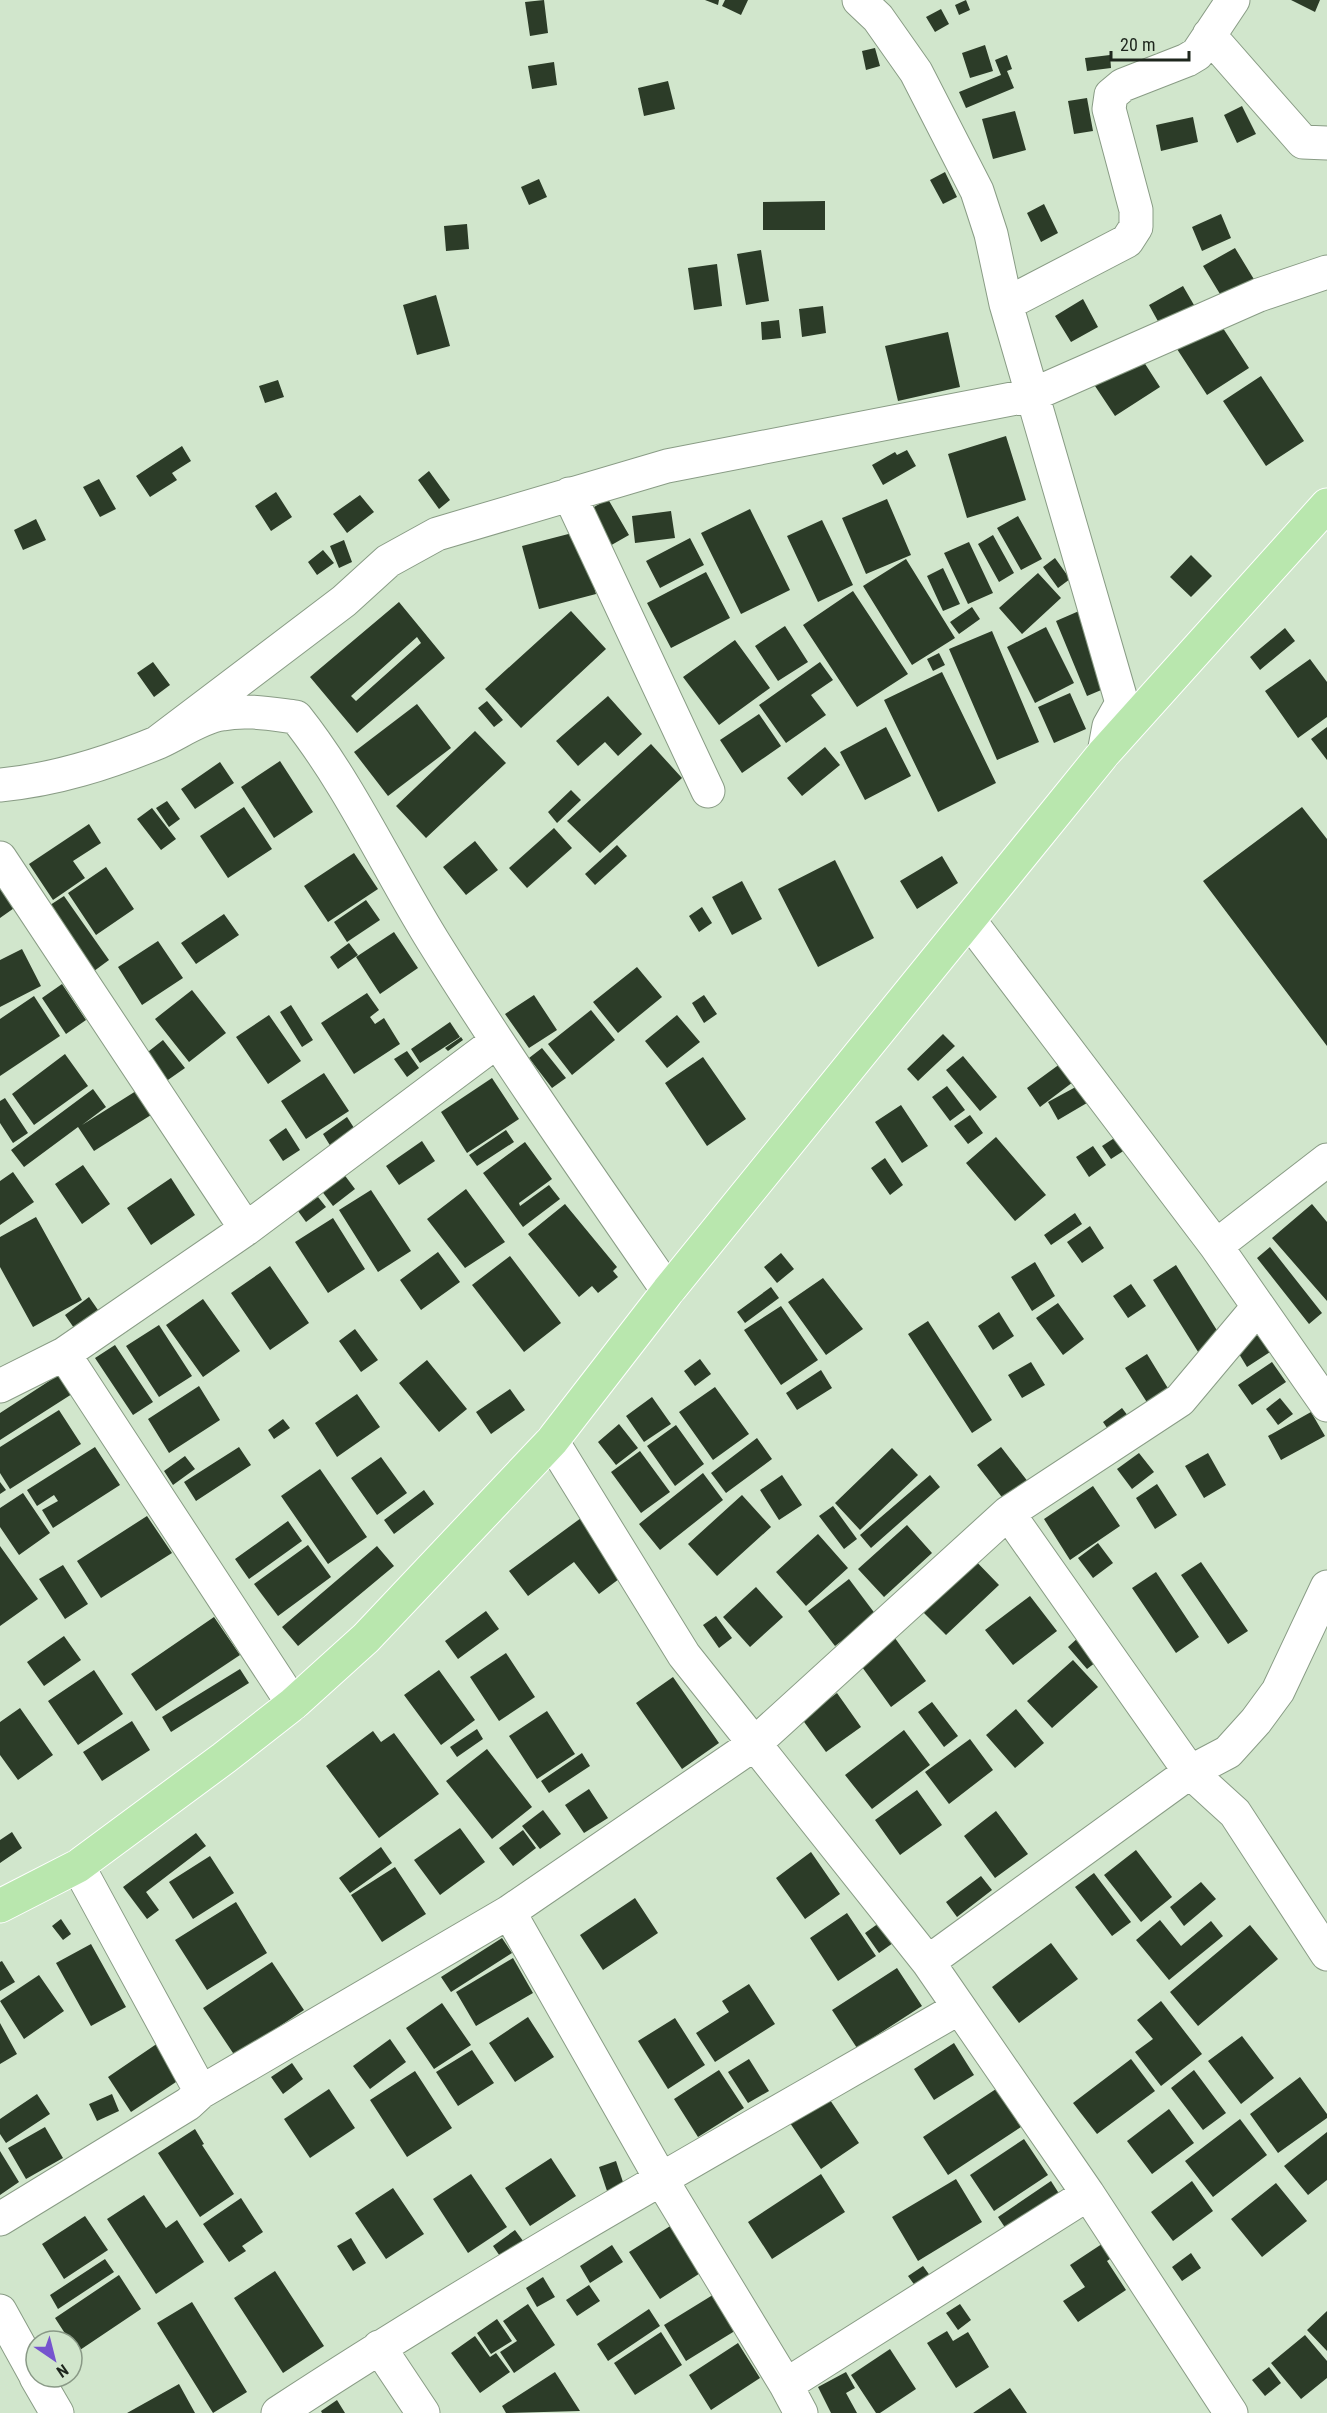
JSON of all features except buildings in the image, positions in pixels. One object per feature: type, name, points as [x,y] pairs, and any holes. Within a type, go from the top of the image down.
[{"type":"main road","points":[[0,1906],[78,1866],[225,1758],[293,1704],[366,1638],[552,1442],[668,1291],[1104,753],[1326,507]]},
{"type":"street","points":[[859,0],[878,18],[916,72],[977,191],[991,234],[1006,304],[1122,703],[1109,726],[1104,753]]},
{"type":"street","points":[[1006,304],[1127,241],[1136,227],[1136,210],[1109,109],[1111,95],[1123,85],[1197,54],[1233,0]]},
{"type":"street","points":[[1209,35],[1303,142],[1327,143]]},
{"type":"street","points":[[158,742],[344,601],[388,561],[437,534],[667,466],[1032,395],[1259,295],[1327,272]]},
{"type":"street","points":[[569,494],[708,791]]},
{"type":"street","points":[[0,785],[42,781],[72,773],[158,742],[221,714],[262,712],[296,717],[324,752],[401,890],[496,1042],[668,1291]]},
{"type":"street","points":[[0,858],[246,1229]]},
{"type":"street","points":[[969,920],[1216,1246],[1327,1405]]},
{"type":"street","points":[[0,1386],[64,1354],[246,1229],[496,1042]]},
{"type":"street","points":[[1216,1246],[1327,1160]]},
{"type":"street","points":[[0,2219],[189,2104],[201,2092],[509,1912],[753,1745],[1008,1513],[1180,1400],[1257,1307]]},
{"type":"street","points":[[64,1354],[293,1704]]},
{"type":"street","points":[[552,1442],[684,1655],[753,1745],[928,1962],[1088,2194],[1231,2413]]},
{"type":"street","points":[[1008,1513],[1190,1772],[1235,1813],[1327,1954]]},
{"type":"street","points":[[928,1962],[1190,1772],[1228,1752],[1256,1721],[1278,1691],[1327,1587]]},
{"type":"street","points":[[78,1866],[201,2092]]},
{"type":"street","points":[[509,1912],[661,2179],[793,2399],[1088,2194]]},
{"type":"street","points":[[278,2413],[379,2346],[661,2179],[959,2008]]},
{"type":"street","points":[[0,2311],[24,2355]]},
{"type":"street","points":[[379,2346],[423,2413]]},
{"type":"street","points":[[43,2389],[57,2413]]}]
